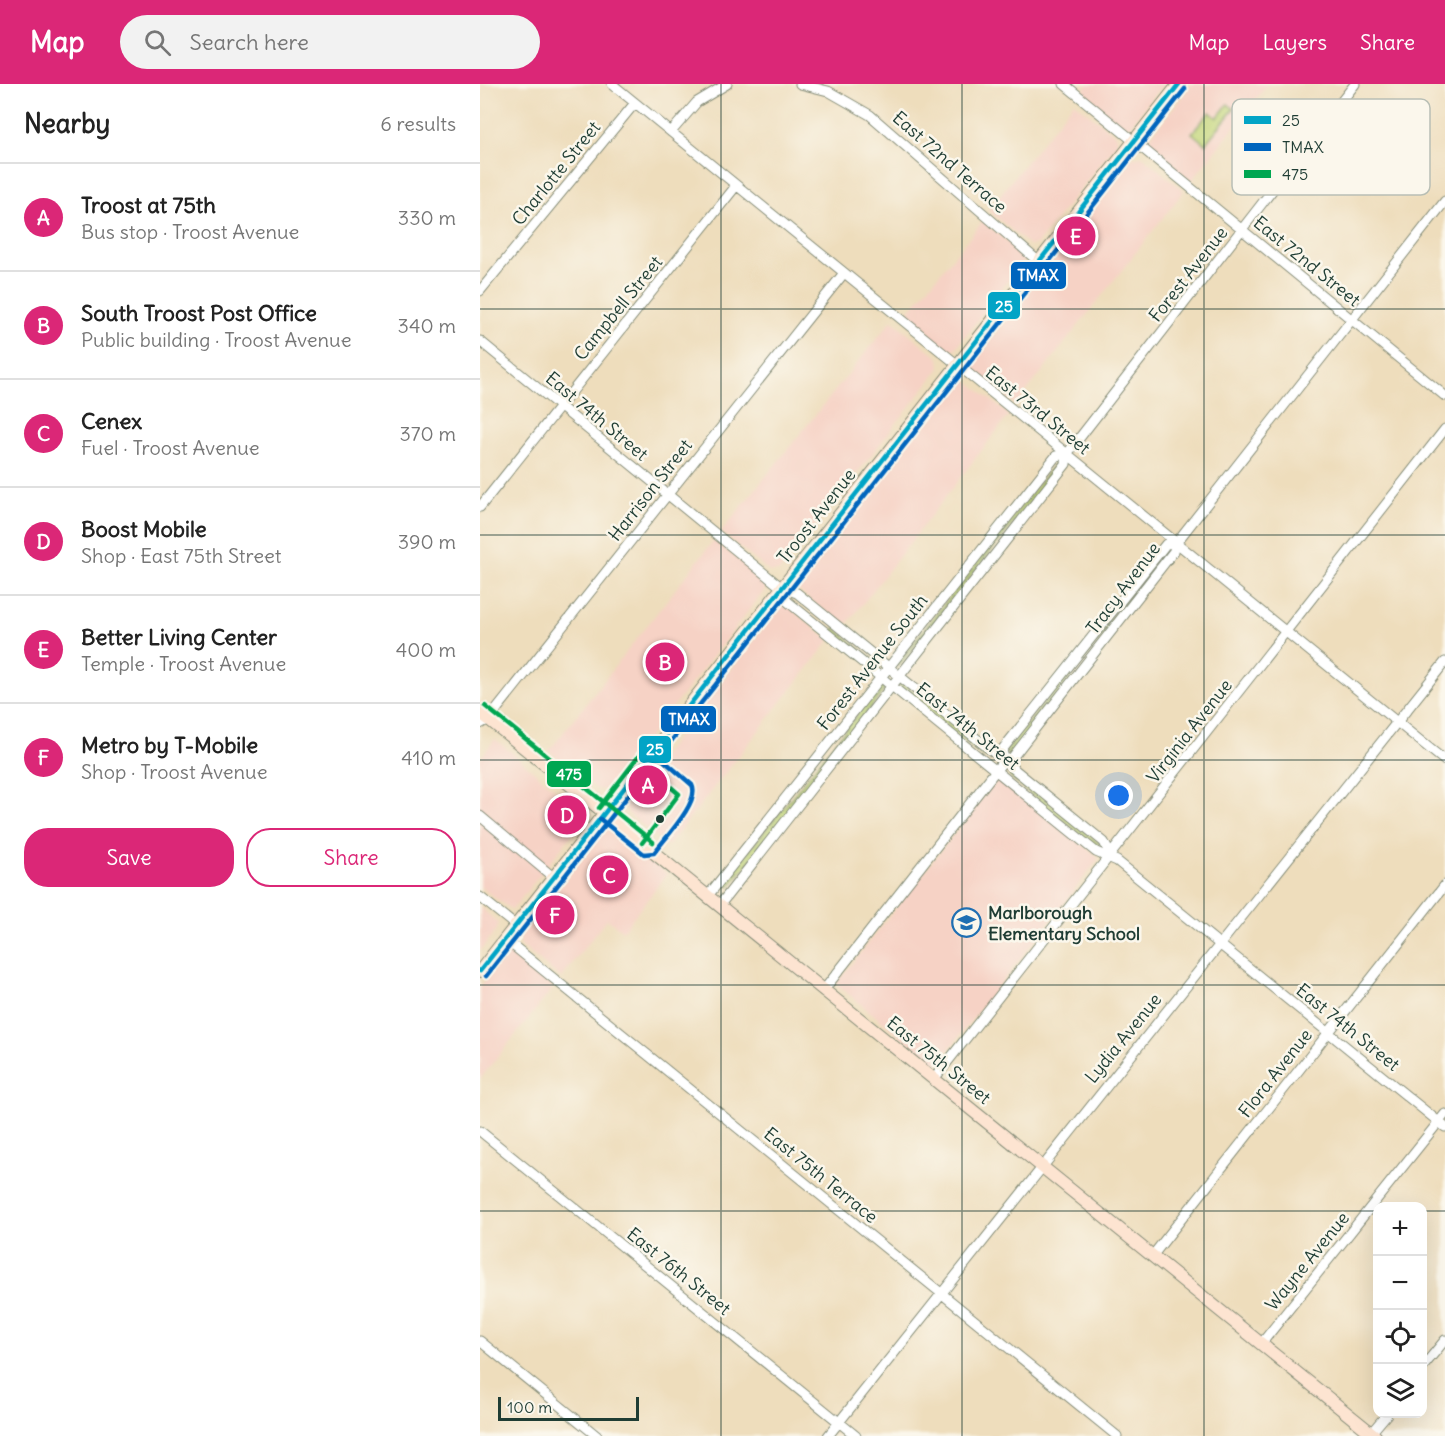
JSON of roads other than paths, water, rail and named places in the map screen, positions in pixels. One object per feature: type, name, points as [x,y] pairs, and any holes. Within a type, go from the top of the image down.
[{"type":"main road","name":"Troost Avenue","points":[[480,971],[1179,84]]},
{"type":"main road","name":"East 75th Street","points":[[483,718],[1153,1255],[1373,1435]]},
{"type":"street","name":"East 73rd Street","points":[[612,84],[1445,761]]},
{"type":"street","points":[[671,132],[696,102],[727,84]]},
{"type":"street","name":"East 72nd Terrace","points":[[800,84],[828,91],[870,115],[1039,262]]},
{"type":"street","name":"East 72nd Street","points":[[1064,84],[1445,396]]},
{"type":"street","name":"Forest Avenue","points":[[1343,99],[1355,84]]},
{"type":"street","name":"Charlotte Street","points":[[480,291],[635,103]]},
{"type":"street","name":"Campbell Street","points":[[480,507],[736,186]]},
{"type":"street","name":"Forest Avenue","points":[[1067,454],[1270,195]]},
{"type":"street","name":"Tracy Avenue","points":[[823,991],[1004,760],[1012,758],[1174,551],[1176,543],[1445,201]]},
{"type":"street","name":"Harrison Street","points":[[483,718],[667,496],[843,273]]},
{"type":"street","name":"East 74th Street","points":[[480,341],[782,588],[787,601],[1096,852],[1112,856],[1219,944],[1443,1121]]},
{"type":"street","name":"Virginia Avenue","points":[[934,1079],[1112,856],[1445,429]]},
{"type":"street","points":[[719,906],[1066,464],[1067,454]]},
{"type":"street","name":"Forest Avenue South","points":[[707,897],[1056,456],[1067,454]]},
{"type":"street","points":[[782,588],[797,593],[1004,760],[1104,842],[1112,856]]},
{"type":"street","name":"Lydia Avenue","points":[[828,1436],[1041,1165],[1445,662]]},
{"type":"street","points":[[480,816],[553,877]]},
{"type":"street","name":"Flora Avenue","points":[[1153,1255],[1445,885]]},
{"type":"street","points":[[480,897],[516,926]]},
{"type":"street","name":"East 75th Terrace","points":[[505,939],[1117,1436]]},
{"type":"street","name":"Wayne Avenue","points":[[1262,1344],[1443,1121]]},
{"type":"street","name":"East 76th Street","points":[[480,1131],[856,1436]]},
{"type":"street","points":[[1425,1364],[1445,1340]]},
{"type":"street","points":[[480,1341],[597,1436]]},
{"type":"street","points":[[1373,1435],[1384,1418]]},
{"type":"place","name":"Better Living Center","points":[[1076,236]]},
{"type":"place","name":"South Troost Post Office","points":[[665,662]]},
{"type":"place","name":"Troost at 75th","points":[[648,785]]},
{"type":"place","name":"Boost Mobile","points":[[567,815]]},
{"type":"place","name":"Cenex","points":[[609,875]]},
{"type":"place","name":"Metro by T-Mobile","points":[[555,915]]},
{"type":"place","name":"Marlborough Elementary School","points":[[967,922]]}]
